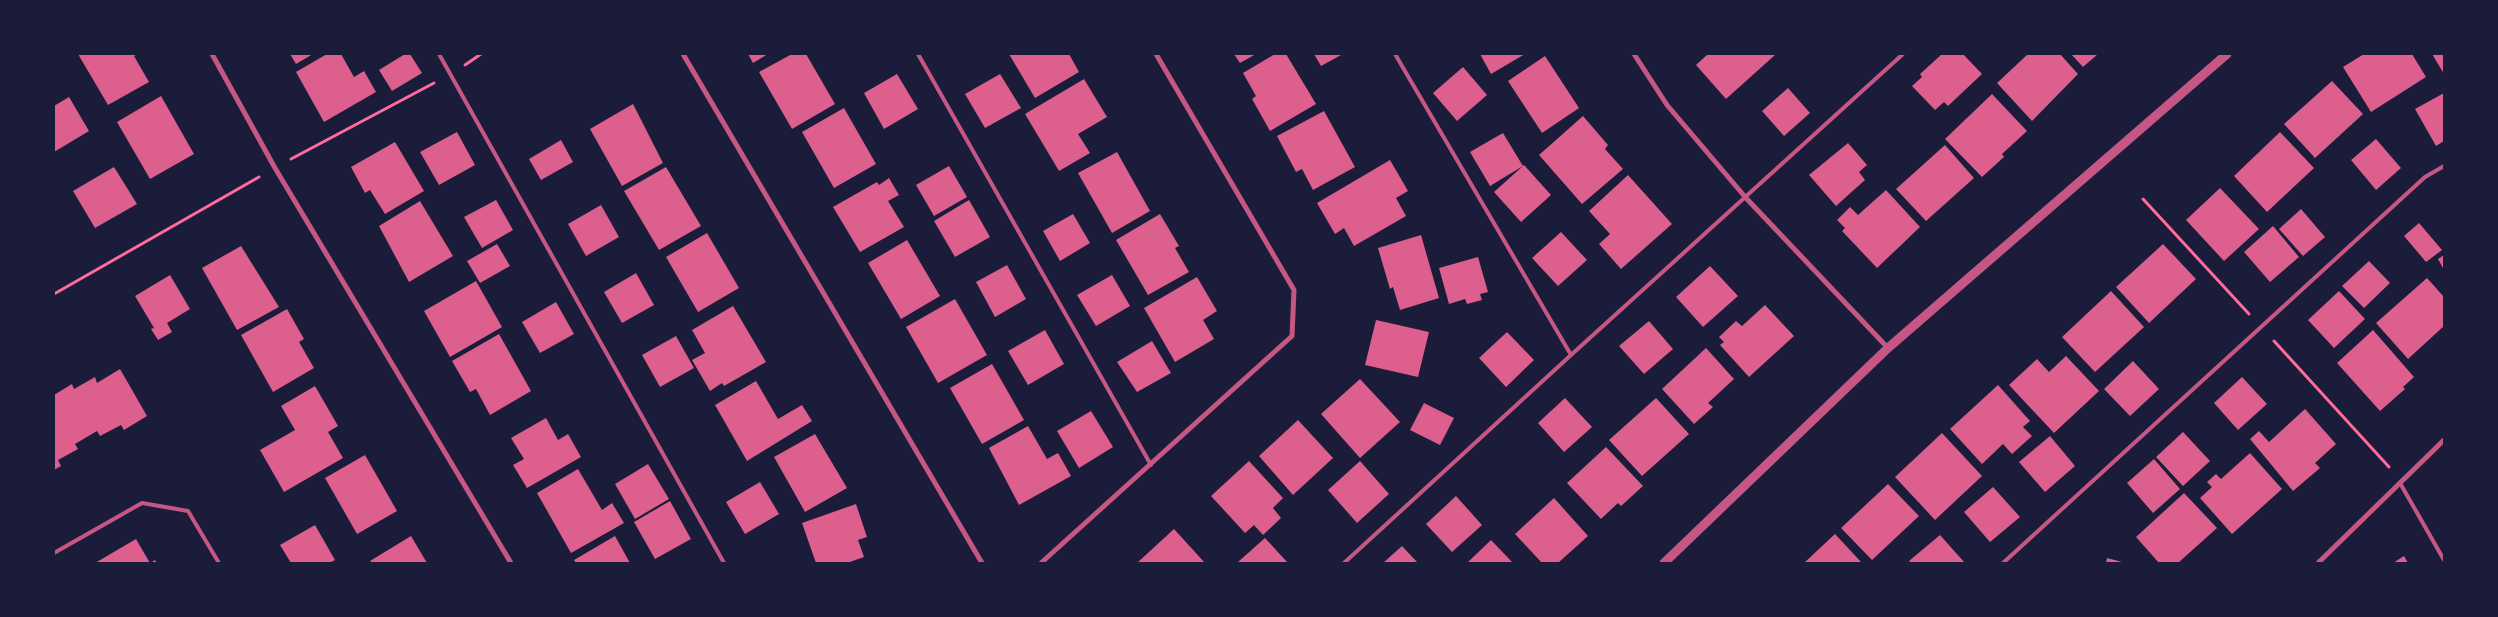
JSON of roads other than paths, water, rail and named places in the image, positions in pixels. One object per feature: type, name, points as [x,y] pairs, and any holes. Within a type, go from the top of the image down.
[{"type":"street","points":[[212,54],[280,176],[511,563]]},
{"type":"street","points":[[683,54],[982,563]]},
{"type":"street","points":[[1041,563],[1292,336],[1294,290],[1156,54]]},
{"type":"street","points":[[1634,54],[1667,105],[1746,198],[1888,348]]},
{"type":"street","points":[[1664,563],[1888,348],[2226,54]]},
{"type":"street","points":[[2318,563],[2444,440]]},
{"type":"lane","points":[[439,54],[724,563]]},
{"type":"lane","points":[[918,54],[1151,465]]},
{"type":"lane","points":[[1395,54],[1571,355]]},
{"type":"lane","points":[[1344,563],[1902,54]]},
{"type":"lane","points":[[2003,563],[2425,177],[2444,166]]},
{"type":"lane","points":[[2400,483],[2444,560]]},
{"type":"lane","points":[[54,553],[142,503],[188,511],[219,563]]}]
